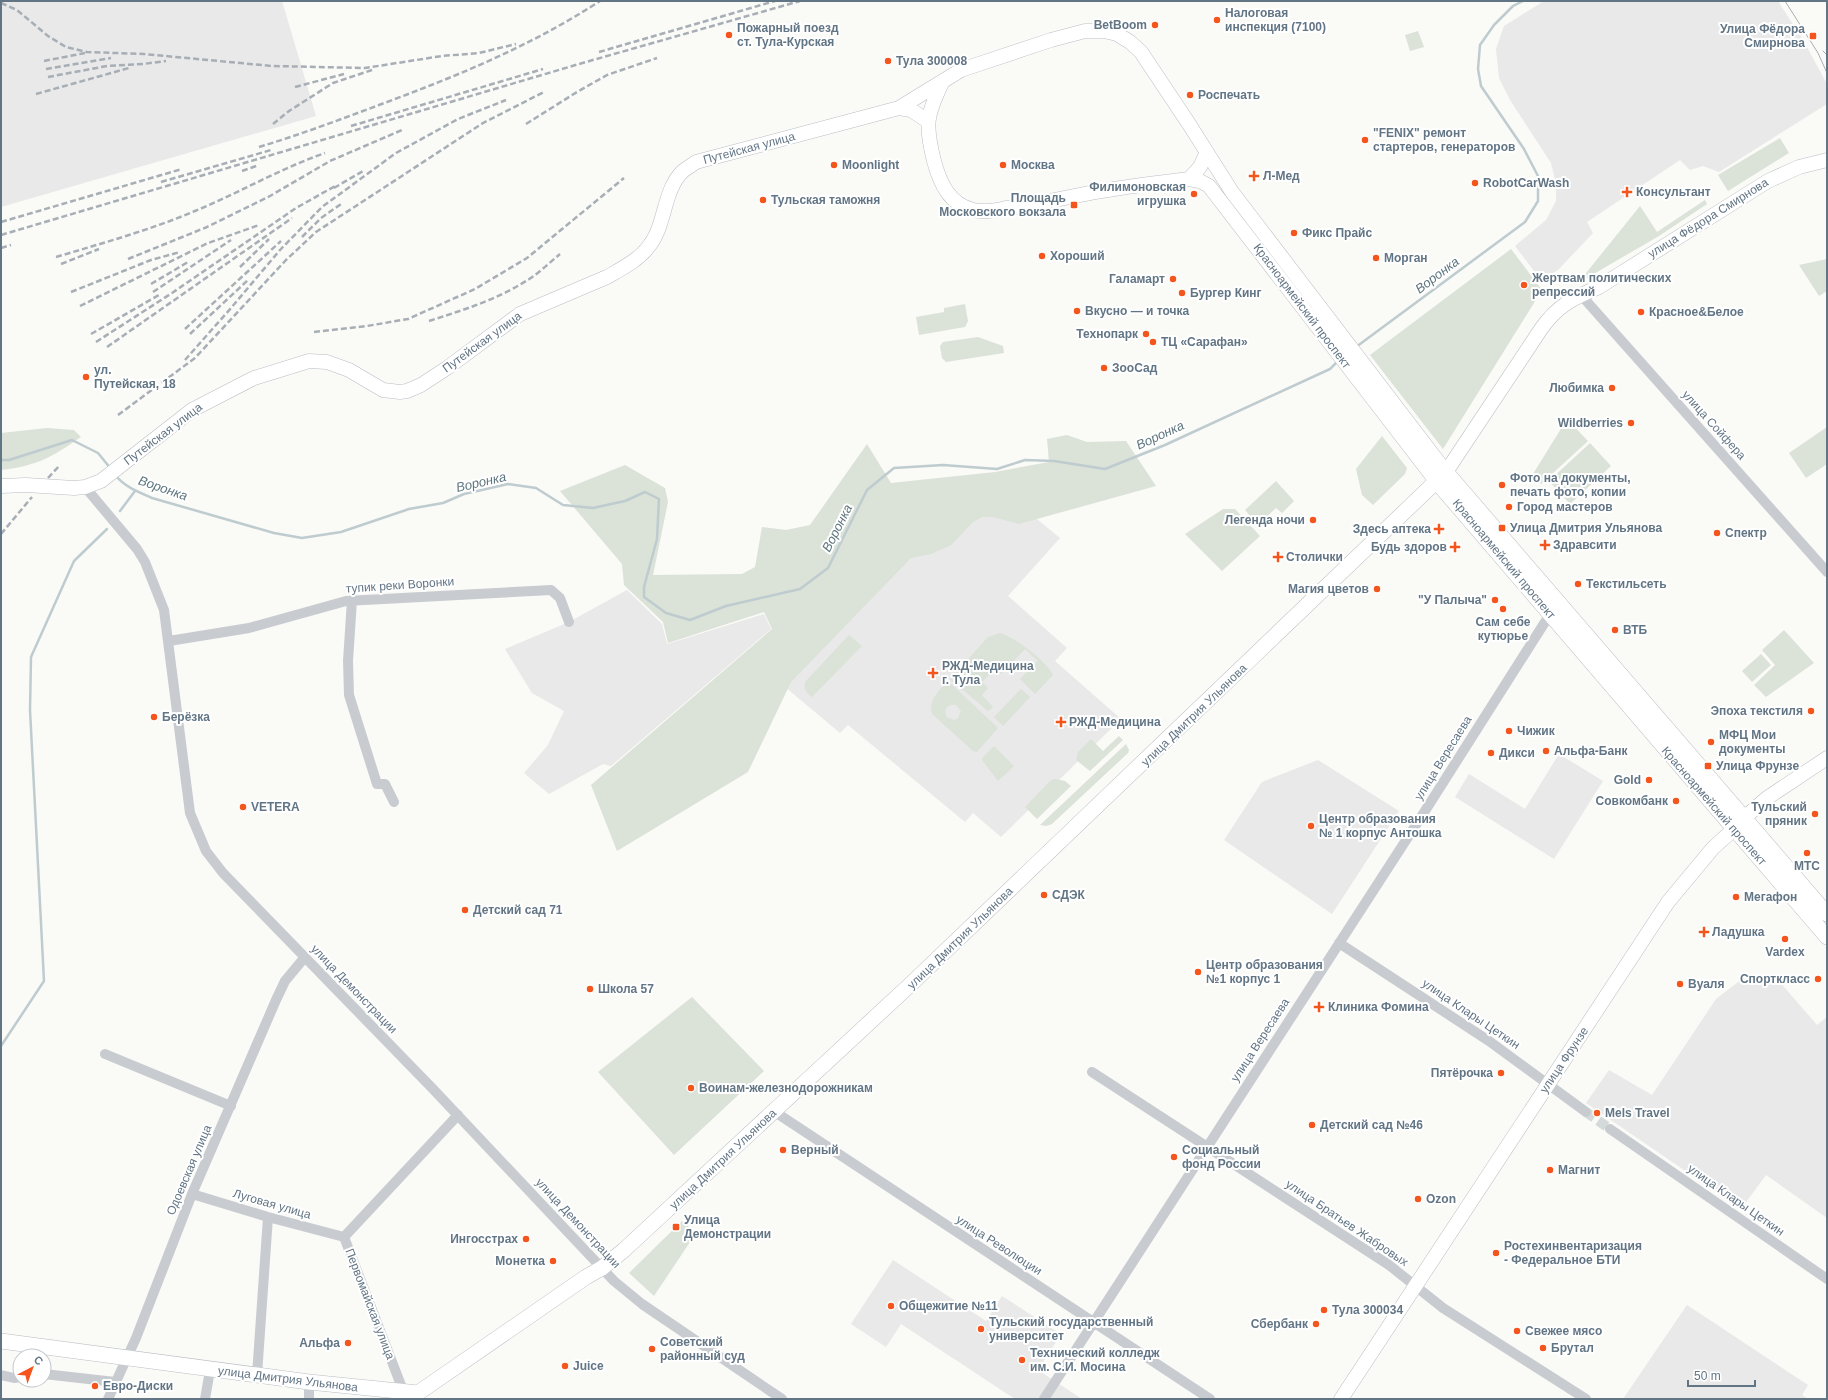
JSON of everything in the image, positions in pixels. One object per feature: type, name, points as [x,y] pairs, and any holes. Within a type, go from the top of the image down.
[{"type":"main road","name":"Красноармейский проспект","points":[[1441,477],[1551,615],[1827,937]]},
{"type":"main road","name":"Красноармейский проспект","points":[[1441,477],[1744,818],[1827,914]]},
{"type":"main road","name":"улица Дмитрия Ульянова","points":[[1,1342],[414,1395],[586,1277],[602,1268],[624,1250],[775,1112],[918,978],[1441,477]]},
{"type":"main road","name":"улица Фрунзе","points":[[1734,829],[1744,818]]},
{"type":"street","points":[[1085,31],[1104,31],[1117,34],[1130,42],[1141,52],[1207,152],[1200,167],[1189,179],[1113,189],[1036,204],[974,211],[954,201],[946,192],[939,180],[928,134],[928,121],[934,99],[942,83],[961,70],[1065,36],[1085,31]]},
{"type":"street","name":"Путейская улица","points":[[85,487],[101,481],[126,463],[164,430],[192,410],[219,394],[254,378],[309,361],[327,362],[338,366],[383,390],[394,392],[407,391],[421,385],[447,368],[520,314],[607,277],[620,270],[644,252],[650,246],[661,223],[673,186],[683,172],[696,162],[712,156],[899,108],[942,83]]},
{"type":"street","points":[[899,108],[911,110],[928,121]]},
{"type":"street","name":"Красноармейский проспект","points":[[1207,152],[1236,198],[1323,311],[1327,327]]},
{"type":"street","name":"улица Фёдора Смирнова","points":[[1441,477],[1550,315],[1564,304],[1581,294],[1599,287],[1768,181],[1799,167],[1827,160]]},
{"type":"street","name":"Красноармейский проспект","points":[[1189,179],[1200,181],[1209,186],[1308,314],[1327,327],[1355,366],[1441,477]]},
{"type":"street","name":"улица Сойфера","points":[[1581,294],[1827,572]]},
{"type":"street","points":[[1308,314],[1323,311]]},
{"type":"street","points":[[1,486],[26,485],[85,487]]},
{"type":"street","name":"улица Демонстрации","points":[[85,487],[137,549],[145,562],[164,610],[190,813],[196,831],[206,851],[223,873],[458,1115],[614,1281],[642,1304],[782,1399]]},
{"type":"street","name":"тупик реки Воронки","points":[[169,641],[249,628],[352,600],[551,590],[560,598],[569,622]]},
{"type":"street","points":[[352,600],[348,662],[349,695],[377,784],[385,784],[394,802]]},
{"type":"street","name":"улица Вересаева","points":[[1044,1399],[1428,806],[1545,622],[1551,615]]},
{"type":"street","name":"улица Фрунзе","points":[[1744,818],[1767,798],[1827,758]]},
{"type":"street","name":"улица Фрунзе","points":[[1341,1399],[1416,1288],[1548,1083],[1668,902],[1713,848],[1734,829]]},
{"type":"street","name":"улица Клары Цеткин","points":[[1339,943],[1489,1041],[1586,1112]]},
{"type":"street","name":"Одоевская улица","points":[[108,1399],[127,1359],[192,1194],[279,994],[285,981],[305,957]]},
{"type":"street","points":[[105,1054],[231,1106]]},
{"type":"street","name":"улица Братьев Жабровых","points":[[1092,1072],[1383,1261],[1447,1311],[1586,1399]]},
{"type":"street","name":"улица Революции","points":[[775,1112],[1210,1399]]},
{"type":"street","name":"Первомайская улица","points":[[414,1395],[344,1237],[458,1115]]},
{"type":"street","name":"улица Клары Цеткин","points":[[1610,1128],[1827,1279]]},
{"type":"street","name":"Луговая улица","points":[[192,1194],[268,1217],[344,1237]]},
{"type":"street","points":[[257,1375],[268,1217]]},
{"type":"street","points":[[205,1399],[210,1370]]},
{"type":"street","points":[[1,1375],[12,1378]]},
{"type":"street","points":[[52,1375],[114,1384]]},
{"type":"street","points":[[309,1399],[310,1382]]},
{"type":"shaded area","points":[[1,1],[282,1],[316,116],[1,207]]},
{"type":"shaded area","points":[[1544,1],[1778,1],[1803,40],[1827,84],[1827,104],[1719,172],[1703,166],[1690,170],[1680,160],[1587,222],[1593,233],[1558,270],[1541,280],[1515,246],[1546,220],[1556,201],[1556,184],[1551,163],[1510,100],[1499,78],[1496,49],[1504,26]]},
{"type":"shaded area","points":[[1418,31],[1424,47],[1410,51],[1405,35]]},
{"type":"shaded area","points":[[1780,138],[1789,153],[1728,191],[1718,175]]},
{"type":"shaded area","points":[[1705,200],[1707,204],[1659,236],[1578,283],[1640,206],[1657,232]]},
{"type":"shaded area","points":[[1511,249],[1542,290],[1443,449],[1370,355]]},
{"type":"shaded area","points":[[1827,259],[1827,291],[1819,296],[1799,265]]},
{"type":"shaded area","points":[[965,304],[968,321],[965,327],[919,335],[916,317],[944,312],[944,308]]},
{"type":"shaded area","points":[[978,337],[1003,346],[1004,353],[946,362],[942,358],[940,346],[943,342]]},
{"type":"shaded area","points":[[1567,419],[1588,441],[1541,484],[1533,474]]},
{"type":"shaded area","points":[[1827,427],[1827,464],[1806,478],[1789,453]]},
{"type":"shaded area","points":[[47,428],[74,430],[81,437],[44,460],[25,466],[1,470],[1,433]]},
{"type":"shaded area","points":[[1067,435],[1087,442],[1126,441],[1156,486],[1019,524],[993,517],[982,517],[973,522],[951,545],[931,554],[911,558],[791,682],[748,772],[617,851],[591,785],[772,629],[764,612],[668,643],[663,622],[624,585],[622,564],[560,491],[625,465],[665,488],[668,502],[653,575],[742,574],[755,567],[762,527],[786,530],[810,525],[867,444],[891,483],[995,472],[1049,462],[1047,439]]},
{"type":"shaded area","points":[[1382,436],[1407,468],[1405,474],[1373,505],[1362,495],[1356,469]]},
{"type":"shaded area","points":[[1590,443],[1611,466],[1570,504],[1549,481]]},
{"type":"shaded area","points":[[1276,481],[1294,501],[1282,513],[1276,508],[1258,525],[1245,510]]},
{"type":"shaded area","name":"РЖД-Медицина г. Тула","points":[[958,499],[1015,501],[1060,538],[1008,596],[1067,648],[1055,661],[1121,719],[1001,837],[973,813],[965,822],[848,725],[840,733],[784,686]]},
{"type":"shaded area","points":[[1223,509],[1235,509],[1260,536],[1222,571],[1185,534]]},
{"type":"shaded area","points":[[627,590],[662,624],[667,644],[764,614],[771,629],[611,766],[603,764],[549,794],[524,773],[548,745],[564,711],[532,693],[505,649],[569,622]]},
{"type":"shaded area","points":[[1784,630],[1814,663],[1766,697],[1754,685],[1775,665],[1762,650]]},
{"type":"shaded area","points":[[1000,633],[1006,635],[1030,650],[1050,669],[1053,675],[1035,694],[1020,679],[1038,661],[1025,649],[1001,674],[995,669],[982,682],[988,688],[982,695],[993,707],[988,711],[950,679],[988,637]]},
{"type":"shaded area","points":[[849,635],[862,646],[812,697],[805,688],[806,681]]},
{"type":"shaded area","points":[[1761,654],[1771,665],[1752,682],[1742,671]]},
{"type":"shaded area","points":[[948,681],[998,728],[977,752],[973,751],[932,714],[931,709],[933,700]],"holes":[[[956,705],[961,711],[958,718],[954,720],[947,717],[945,712],[946,708],[949,706]]]},
{"type":"shaded area","points":[[1021,689],[1030,697],[1003,726],[994,717]]},
{"type":"shaded area","points":[[1119,736],[1123,740],[1090,771],[1076,760],[1078,752],[1091,739],[1103,751]]},
{"type":"shaded area","points":[[1126,744],[1129,750],[1128,753],[1052,824],[1046,826],[1040,825]]},
{"type":"shaded area","points":[[994,746],[1014,766],[998,781],[982,760]]},
{"type":"shaded area","points":[[1559,754],[1603,781],[1554,859],[1455,797],[1469,774],[1525,809]]},
{"type":"shaded area","name":"Центр образования № 1 корпус Антошка","points":[[1318,760],[1399,811],[1332,914],[1224,840],[1262,782]]},
{"type":"shaded area","points":[[1056,779],[1065,781],[1071,786],[1037,819],[1025,807],[1051,780]]},
{"type":"shaded area","points":[[1742,979],[1778,980],[1817,1025],[1827,1017],[1827,1218],[1766,1175],[1741,1209],[1586,1103],[1609,1070],[1652,1095],[1716,999]]},
{"type":"shaded area","points":[[692,997],[764,1071],[674,1155],[598,1072]]},
{"type":"shaded area","points":[[682,1221],[696,1233],[654,1296],[629,1273]]},
{"type":"shaded area","name":"Тульский государственный университет","points":[[893,1260],[986,1321],[1002,1296],[1061,1334],[1038,1370],[1082,1399],[1015,1399],[901,1324],[886,1347],[851,1324]]},
{"type":"shaded area","points":[[1687,1305],[1808,1385],[1802,1395],[1808,1399],[1623,1399]]},
{"type":"waterway","name":"Воронка","points":[[1356,347],[1525,222],[1538,201],[1538,176],[1524,149],[1481,86],[1478,69],[1480,45],[1494,25],[1513,6],[1523,1]]},
{"type":"waterway","name":"Воронка","points":[[116,476],[128,486],[152,498],[274,533],[302,538],[341,532],[409,509],[443,503],[464,494],[508,484],[536,488],[563,505],[593,508],[625,501],[645,492],[659,499],[657,539],[644,587],[644,597],[666,613],[690,620],[726,606],[800,589],[828,568],[867,490],[894,468],[943,465],[997,469],[1025,460],[1054,461],[1105,469],[1165,445],[1330,369],[1338,361]]},
{"type":"waterway","name":"Воронка","points":[[1,460],[9,460],[72,440],[98,453],[111,469]]},
{"type":"waterway","points":[[120,511],[135,491]]},
{"type":"waterway","points":[[1,1046],[44,981],[30,710],[31,657],[74,561],[107,529]]},
{"type":"tunnel","points":[[1586,1112],[1610,1129]]},
{"type":"tram line","points":[[1785,1],[1818,53],[1827,73]]},
{"type":"tram line","points":[[1823,51],[1827,55]]},
{"type":"railway","points":[[259,147],[334,122],[464,71],[546,33],[600,1]]},
{"type":"railway","points":[[599,52],[775,1]]},
{"type":"railway","points":[[1,235],[579,64],[800,1]]},
{"type":"railway","points":[[1,3],[17,10],[48,36],[66,47],[87,52],[144,54],[272,66],[365,68],[442,56],[479,53],[516,44]]},
{"type":"railway","points":[[44,61],[85,53]]},
{"type":"railway","points":[[46,69],[111,58]]},
{"type":"railway","points":[[526,124],[607,75],[657,58]]},
{"type":"railway","points":[[48,77],[107,66],[166,61]]},
{"type":"railway","points":[[36,94],[129,68]]},
{"type":"railway","points":[[351,126],[543,69]]},
{"type":"railway","points":[[273,124],[289,111],[333,83],[372,70]]},
{"type":"railway","points":[[295,87],[344,74]]},
{"type":"railway","points":[[118,415],[195,358],[286,260],[316,232],[483,123],[544,92]]},
{"type":"railway","points":[[185,360],[280,250],[322,207],[396,153],[458,119],[506,100]]},
{"type":"railway","points":[[128,259],[207,227],[270,196],[330,161],[402,130]]},
{"type":"railway","points":[[161,182],[271,150]]},
{"type":"railway","points":[[56,257],[126,236],[178,218],[291,166],[325,153]]},
{"type":"railway","points":[[242,171],[259,165]]},
{"type":"railway","points":[[1,222],[182,169]]},
{"type":"railway","points":[[334,188],[363,171]]},
{"type":"railway","points":[[314,332],[367,326],[408,319],[475,289],[527,258],[624,178]]},
{"type":"railway","points":[[96,342],[172,293],[296,208],[337,185]]},
{"type":"railway","points":[[302,237],[321,218],[341,204]]},
{"type":"railway","points":[[107,347],[292,218]]},
{"type":"railway","points":[[80,306],[208,243],[259,225]]},
{"type":"railway","points":[[240,267],[269,239]]},
{"type":"railway","points":[[153,292],[231,240]]},
{"type":"railway","points":[[185,329],[281,241]]},
{"type":"railway","points":[[1,248],[11,245]]},
{"type":"railway","points":[[61,264],[99,249]]},
{"type":"railway","points":[[71,292],[151,260],[180,252]]},
{"type":"railway","points":[[429,321],[479,304],[515,288],[539,272],[560,254]]},
{"type":"railway","points":[[151,284],[188,262]]},
{"type":"railway","points":[[190,334],[248,280]]},
{"type":"railway","points":[[91,334],[159,295]]},
{"type":"railway","points":[[48,478],[60,465]]},
{"type":"railway","points":[[1,534],[32,497]]},
{"type":"place","name":"Налоговая инспекция (7100)","points":[[1217,20]]},
{"type":"place","name":"BetBoom","points":[[1155,25]]},
{"type":"place","name":"Пожарный поезд ст. Тула-Курская","points":[[729,35]]},
{"type":"place","name":"Улица Фёдора Смирнова","points":[[1813,36]]},
{"type":"place","name":"Тула 300008","points":[[888,61]]},
{"type":"place","name":"Роспечать","points":[[1190,95]]},
{"type":"place","name":"\"FENIX\" ремонт стартеров, генераторов","points":[[1365,140]]},
{"type":"place","name":"Moonlight","points":[[834,165]]},
{"type":"place","name":"Москва","points":[[1003,165]]},
{"type":"place","name":"Л-Мед","points":[[1254,176]]},
{"type":"place","name":"RobotCarWash","points":[[1475,183]]},
{"type":"place","name":"Консультант","points":[[1627,192]]},
{"type":"place","name":"Филимоновская игрушка","points":[[1194,194]]},
{"type":"place","name":"Тульская таможня","points":[[763,200]]},
{"type":"place","name":"Площадь Московского вокзала","points":[[1074,205]]},
{"type":"place","name":"Фикс Прайс","points":[[1294,233]]},
{"type":"place","name":"Хороший","points":[[1042,256]]},
{"type":"place","name":"Морган","points":[[1376,258]]},
{"type":"place","name":"Галамарт","points":[[1173,279]]},
{"type":"place","name":"Жертвам политических репрессий","points":[[1524,285]]},
{"type":"place","name":"Бургер Кинг","points":[[1182,293]]},
{"type":"place","name":"Вкусно — и точка","points":[[1077,311]]},
{"type":"place","name":"Красное&Белое","points":[[1641,312]]},
{"type":"place","name":"Технопарк","points":[[1146,334]]},
{"type":"place","name":"ТЦ «Сарафан»","points":[[1153,342]]},
{"type":"place","name":"ЗооСад","points":[[1104,368]]},
{"type":"place","name":"ул. Путейская, 18","points":[[86,377]]},
{"type":"place","name":"Любимка","points":[[1612,388]]},
{"type":"place","name":"Wildberries","points":[[1631,423]]},
{"type":"place","name":"Фото на документы, печать фото, копии","points":[[1502,485]]},
{"type":"place","name":"Город мастеров","points":[[1509,507]]},
{"type":"place","name":"Легенда ночи","points":[[1313,520]]},
{"type":"place","name":"Улица Дмитрия Ульянова","points":[[1502,528]]},
{"type":"place","name":"Здесь аптека","points":[[1439,529]]},
{"type":"place","name":"Спектр","points":[[1717,533]]},
{"type":"place","name":"Здравсити","points":[[1545,545]]},
{"type":"place","name":"Будь здоров","points":[[1455,547]]},
{"type":"place","name":"Столички","points":[[1278,557]]},
{"type":"place","name":"Текстильсеть","points":[[1578,584]]},
{"type":"place","name":"Магия цветов","points":[[1377,589]]},
{"type":"place","name":"\"У Палыча\"","points":[[1495,600]]},
{"type":"place","name":"Сам себе кутюрье","points":[[1503,609]]},
{"type":"place","name":"ВТБ","points":[[1615,630]]},
{"type":"place","name":"РЖД-Медицина г. Тула","points":[[933,673]]},
{"type":"place","name":"Эпоха текстиля","points":[[1811,711]]},
{"type":"place","name":"Берёзка","points":[[154,717]]},
{"type":"place","name":"РЖД-Медицина","points":[[1061,722]]},
{"type":"place","name":"Чижик","points":[[1509,731]]},
{"type":"place","name":"МФЦ Мои документы","points":[[1711,742]]},
{"type":"place","name":"Альфа-Банк","points":[[1546,751]]},
{"type":"place","name":"Дикси","points":[[1491,753]]},
{"type":"place","name":"Улица Фрунзе","points":[[1708,766]]},
{"type":"place","name":"Gold","points":[[1649,780]]},
{"type":"place","name":"Совкомбанк","points":[[1676,801]]},
{"type":"place","name":"VETERA","points":[[243,807]]},
{"type":"place","name":"Тульский пряник","points":[[1815,814]]},
{"type":"place","name":"Центр образования № 1 корпус Антошка","points":[[1311,826]]},
{"type":"place","name":"МТС","points":[[1807,853]]},
{"type":"place","name":"СДЭК","points":[[1044,895]]},
{"type":"place","name":"Мегафон","points":[[1736,897]]},
{"type":"place","name":"Детский сад 71","points":[[465,910]]},
{"type":"place","name":"Ладушка","points":[[1704,932]]},
{"type":"place","name":"Vardex","points":[[1785,939]]},
{"type":"place","name":"Центр образования №1 корпус 1","points":[[1198,972]]},
{"type":"place","name":"Спорткласс","points":[[1818,979]]},
{"type":"place","name":"Вуаля","points":[[1680,984]]},
{"type":"place","name":"Школа 57","points":[[590,989]]},
{"type":"place","name":"Клиника Фомина","points":[[1319,1007]]},
{"type":"place","name":"Пятёрочка","points":[[1501,1073]]},
{"type":"place","name":"Воинам-железнодорожникам","points":[[691,1088]]},
{"type":"place","name":"Mels Travel","points":[[1597,1113]]},
{"type":"place","name":"Детский сад №46","points":[[1312,1125]]},
{"type":"place","name":"Верный","points":[[783,1150]]},
{"type":"place","name":"Социальный фонд России","points":[[1174,1157]]},
{"type":"place","name":"Магнит","points":[[1550,1170]]},
{"type":"place","name":"Ozon","points":[[1418,1199]]},
{"type":"place","name":"Улица Демонстрации","points":[[676,1227]]},
{"type":"place","name":"Ингосстрах","points":[[526,1239]]},
{"type":"place","name":"Ростехинвентаризация - Федеральное БТИ","points":[[1496,1253]]},
{"type":"place","name":"Монетка","points":[[553,1261]]},
{"type":"place","name":"Общежитие №11","points":[[891,1306]]},
{"type":"place","name":"Тула 300034","points":[[1324,1310]]},
{"type":"place","name":"Сбербанк","points":[[1316,1324]]},
{"type":"place","name":"Тульский государственный университет","points":[[981,1329]]},
{"type":"place","name":"Свежее мясо","points":[[1517,1331]]},
{"type":"place","name":"Альфа","points":[[348,1343]]},
{"type":"place","name":"Брутал","points":[[1543,1348]]},
{"type":"place","name":"Советский районный суд","points":[[652,1349]]},
{"type":"place","name":"Технический колледж им. С.И. Мосина","points":[[1022,1360]]},
{"type":"place","name":"Juice","points":[[565,1366]]},
{"type":"place","name":"Евро-Диски","points":[[95,1386]]}]
